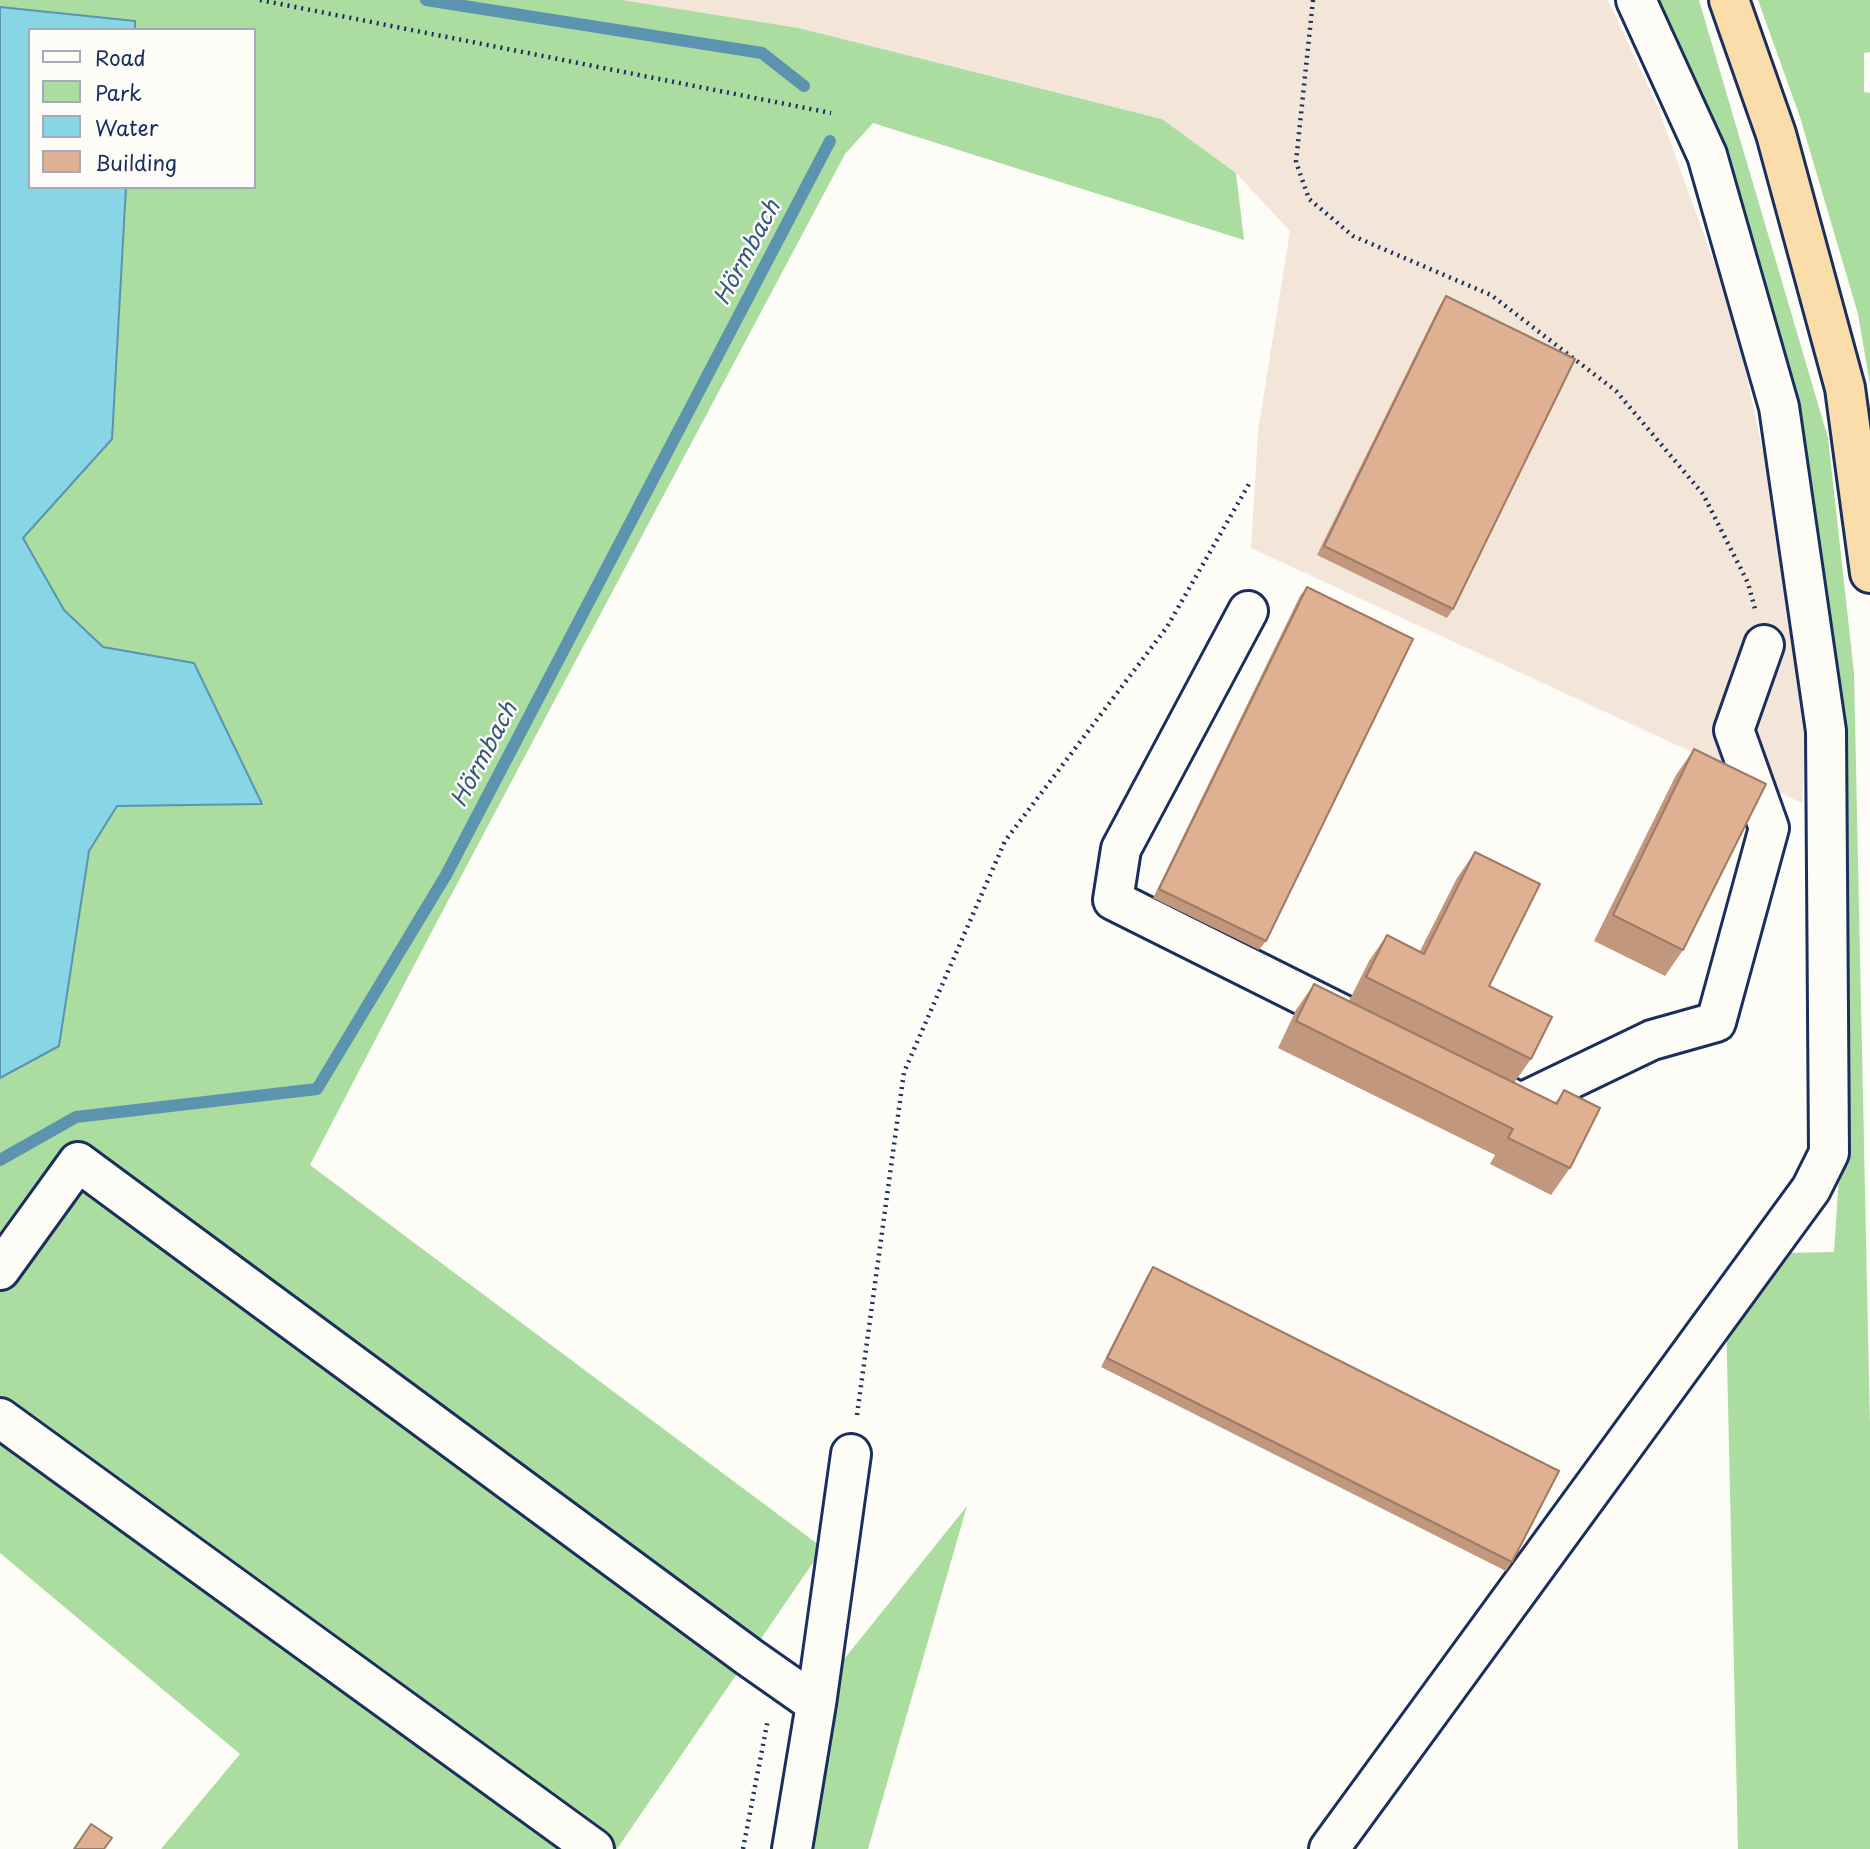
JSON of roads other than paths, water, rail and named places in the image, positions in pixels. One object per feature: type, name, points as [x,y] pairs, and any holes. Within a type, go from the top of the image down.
[{"type":"highway","points":[[1729,0],[1776,134],[1845,388],[1870,573]]},
{"type":"lane","points":[[1329,1849],[1811,1189],[1829,1153],[1826,731],[1779,407],[1707,155],[1636,0]]},
{"type":"lane","points":[[1248,611],[1121,849],[1113,901],[1385,1036]]},
{"type":"lane","points":[[1459,1072],[1521,1103],[1652,1040],[1716,1022],[1769,828],[1734,730],[1764,645]]},
{"type":"lane","points":[[0,1270],[78,1163],[816,1704]]},
{"type":"lane","points":[[0,1418],[594,1849]]},
{"type":"lane","points":[[792,1849],[816,1704],[851,1454]]},
{"type":"water","points":[[0,7],[135,21],[135,28],[28,28],[28,189],[126,189],[112,439],[23,538],[64,610],[103,647],[194,663],[262,804],[117,806],[89,851],[59,1046],[0,1078]]},
{"type":"waterway","name":"Hörmbach","points":[[426,0],[762,53],[804,86]]},
{"type":"waterway","name":"Hörmbach","points":[[0,1160],[76,1117],[317,1089],[446,875],[830,141]]}]
